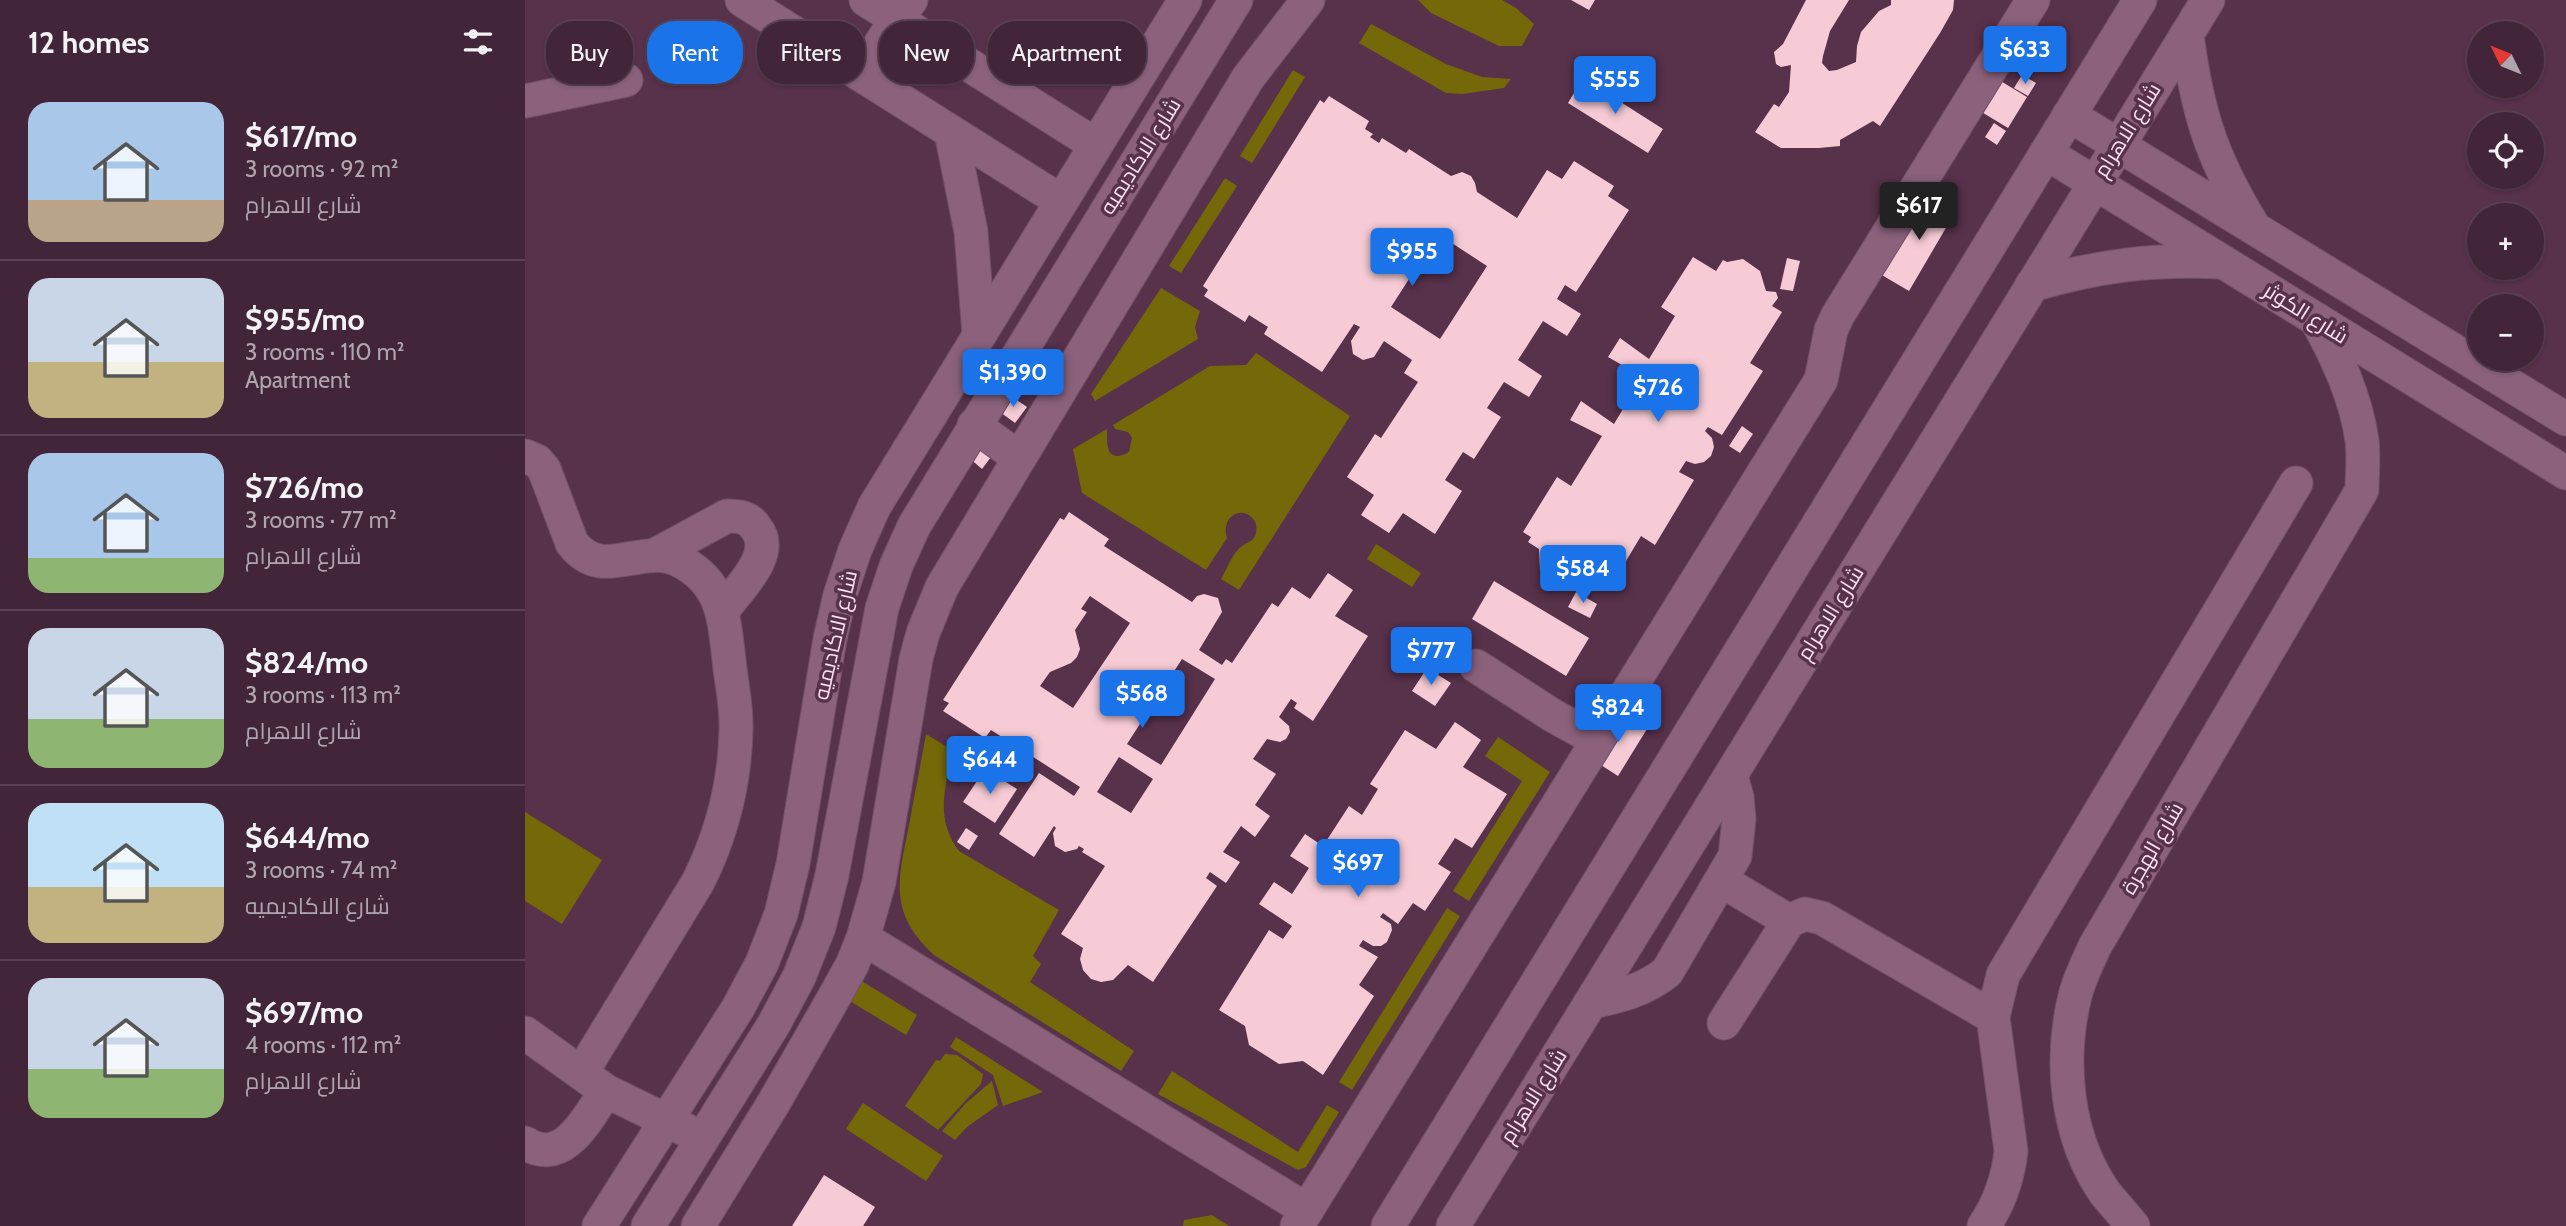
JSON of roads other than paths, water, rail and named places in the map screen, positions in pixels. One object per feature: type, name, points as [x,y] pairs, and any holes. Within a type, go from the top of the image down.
[{"type":"street","points":[[742,0],[776,21]]},
{"type":"street","points":[[866,0],[903,9],[1096,145]]},
{"type":"street","name":"شارع الاكاديميه","points":[[599,1226],[738,1009],[762,963],[781,914],[793,864],[829,639],[855,550],[874,507],[1185,0]]},
{"type":"street","name":"شارع الاكاديميه","points":[[648,1226],[774,1024],[799,977],[818,927],[832,875],[882,608],[896,566],[914,526],[1236,0]]},
{"type":"street","points":[[698,1226],[836,994],[863,938],[879,882],[916,659],[923,633],[942,587],[1248,78],[1308,0]]},
{"type":"street","points":[[863,938],[1302,1218],[1821,380],[1831,330],[1837,315],[2033,0]]},
{"type":"street","points":[[1388,1226],[2140,0]]},
{"type":"street","name":"شارع الاهرام","points":[[1453,1226],[2208,0]]},
{"type":"street","points":[[865,70],[903,9]]},
{"type":"street","points":[[2187,34],[2193,86],[2207,137],[2228,184],[2255,229]]},
{"type":"street","points":[[865,77],[1061,201]]},
{"type":"street","points":[[525,102],[607,84]]},
{"type":"street","points":[[2069,116],[2566,419]]},
{"type":"street","points":[[951,132],[971,232],[979,334]]},
{"type":"street","name":"شارع الكوثر","points":[[2046,153],[2566,472]]},
{"type":"street","points":[[2032,285],[2078,271],[2126,263],[2174,260],[2222,262]]},
{"type":"street","name":"شارع الهجرة","points":[[2133,1226],[2104,1191],[2081,1145],[2069,1096],[2066,1044],[2075,994],[2095,946],[2362,490],[2362,442],[2352,398],[2337,357],[2316,319]]},
{"type":"street","points":[[974,425],[1019,458]]},
{"type":"street","points":[[525,456],[537,461],[544,469],[572,544],[589,560],[601,563],[657,554],[727,516],[739,516],[750,521],[759,530],[763,542],[762,555],[723,610]]},
{"type":"street","points":[[1996,1222],[2009,1173],[2011,1151],[1993,1017],[2003,975],[2296,483]]},
{"type":"street","points":[[525,1143],[535,1150],[548,1150],[562,1146],[573,1138],[594,1081],[714,849],[726,810],[737,727],[723,610],[713,589],[698,573],[679,560],[657,554]]},
{"type":"street","points":[[840,595],[882,608]]},
{"type":"street","points":[[1476,666],[1552,715],[1597,740]]},
{"type":"street","points":[[1591,1002],[1627,994],[1655,982],[1667,972],[1735,856],[1739,819],[1731,776]]},
{"type":"street","points":[[1722,881],[1789,921]]},
{"type":"street","points":[[1724,1023],[1789,921],[1805,914],[1822,918],[1993,1017]]},
{"type":"street","points":[[525,1033],[594,1081],[666,1121],[704,1138]]},
{"type":"street","points":[[717,1195],[723,1204],[729,1226]]}]
